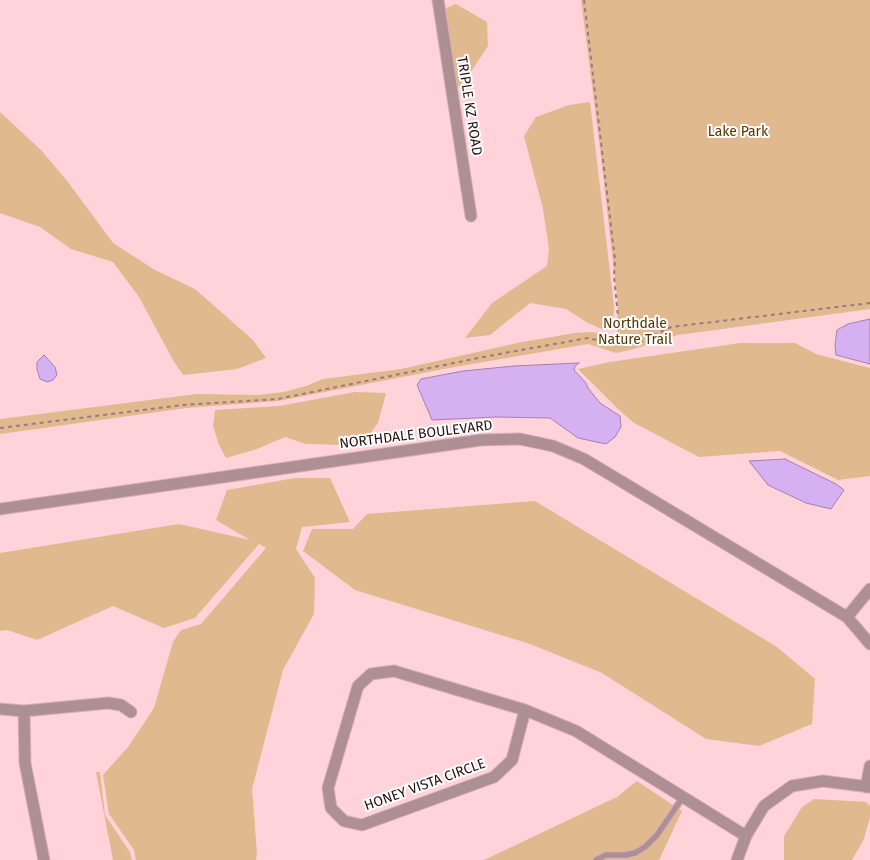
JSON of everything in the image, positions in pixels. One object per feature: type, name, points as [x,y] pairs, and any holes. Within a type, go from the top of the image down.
[{"type":"street","name":"TRIPLE KZ ROAD","points":[[438,0],[471,216]]},
{"type":"street","name":"NORTHDALE BOULEVARD","points":[[0,509],[481,440],[520,439],[553,446],[584,459],[847,617],[870,644]]},
{"type":"street","points":[[847,617],[870,589]]},
{"type":"street","name":"HONEY VISTA CIRCLE","points":[[525,710],[512,760],[494,778],[362,825],[344,821],[331,808],[328,788],[358,686],[372,674],[394,671],[525,710],[576,731],[746,836]]},
{"type":"street","points":[[0,709],[24,711],[108,703],[121,705],[131,712]]},
{"type":"street","points":[[24,711],[25,763],[44,860]]},
{"type":"street","points":[[737,860],[746,836],[764,806],[792,786],[823,780],[868,787],[870,766]]},
{"type":"lane","points":[[596,860],[606,855],[635,853],[645,847],[684,797]]},
{"type":"path","points":[[584,0],[615,260],[614,276],[621,346]]},
{"type":"path","points":[[0,428],[183,405],[278,399],[478,358],[588,338],[621,346],[640,342],[671,327],[870,303]]},
{"type":"green space","name":"Lake Park","points":[[581,0],[870,0],[870,309],[678,335],[616,353],[588,344],[449,368],[278,401],[186,408],[0,434],[0,419],[197,394],[258,395],[284,392],[323,379],[401,369],[522,342],[575,333],[617,334],[618,306]]},
{"type":"green space","points":[[456,4],[487,22],[488,46],[456,90],[444,9]]},
{"type":"green space","points":[[590,102],[614,306],[613,326],[602,329],[588,323],[566,309],[530,303],[490,335],[465,338],[492,303],[547,266],[549,249],[543,209],[524,136],[536,117],[569,105]]},
{"type":"green space","points":[[0,112],[41,150],[68,182],[113,243],[155,270],[195,289],[253,340],[266,358],[237,369],[183,375],[139,297],[113,262],[71,249],[40,227],[0,213]]},
{"type":"green space","points":[[740,343],[795,343],[816,354],[870,368],[870,476],[838,480],[780,451],[699,457],[634,423],[578,369],[610,362]]},
{"type":"green space","points":[[355,392],[386,393],[378,423],[368,437],[346,445],[306,444],[285,437],[257,449],[226,458],[219,445],[213,426],[215,410],[279,406]]},
{"type":"green space","points":[[295,478],[330,478],[350,522],[302,527],[296,549],[315,578],[314,614],[283,670],[252,789],[256,860],[136,860],[134,850],[109,814],[103,775],[128,747],[154,708],[173,642],[181,630],[201,624],[266,548],[259,544],[195,618],[164,628],[113,606],[37,640],[7,630],[0,631],[0,553],[179,524],[250,540],[216,520],[227,490]]},
{"type":"green space","points":[[535,501],[777,647],[815,679],[812,724],[759,746],[706,739],[602,673],[530,644],[355,590],[303,551],[312,529],[353,529],[367,514]]},
{"type":"green space","points":[[96,772],[100,772],[105,815],[130,852],[132,860],[113,860]]},
{"type":"green space","points":[[637,781],[682,811],[659,860],[484,860],[617,797]]},
{"type":"green space","points":[[814,799],[866,802],[870,806],[870,817],[864,839],[852,860],[784,860],[784,836],[802,807]]},
{"type":"shaded area","points":[[870,319],[870,364],[836,355],[837,330],[848,324]]},
{"type":"shaded area","points":[[44,355],[55,367],[57,375],[53,380],[47,382],[40,379],[37,369],[37,362]]},
{"type":"shaded area","points":[[579,363],[575,366],[574,370],[600,403],[620,416],[621,427],[615,437],[606,444],[578,438],[550,418],[497,417],[432,420],[417,385],[421,379],[463,371]]},
{"type":"shaded area","points":[[785,459],[836,484],[844,490],[831,509],[806,503],[768,485],[749,461]]},
{"type":"park label","name":"Northdale Nature Trail","points":[[635,332]]}]
